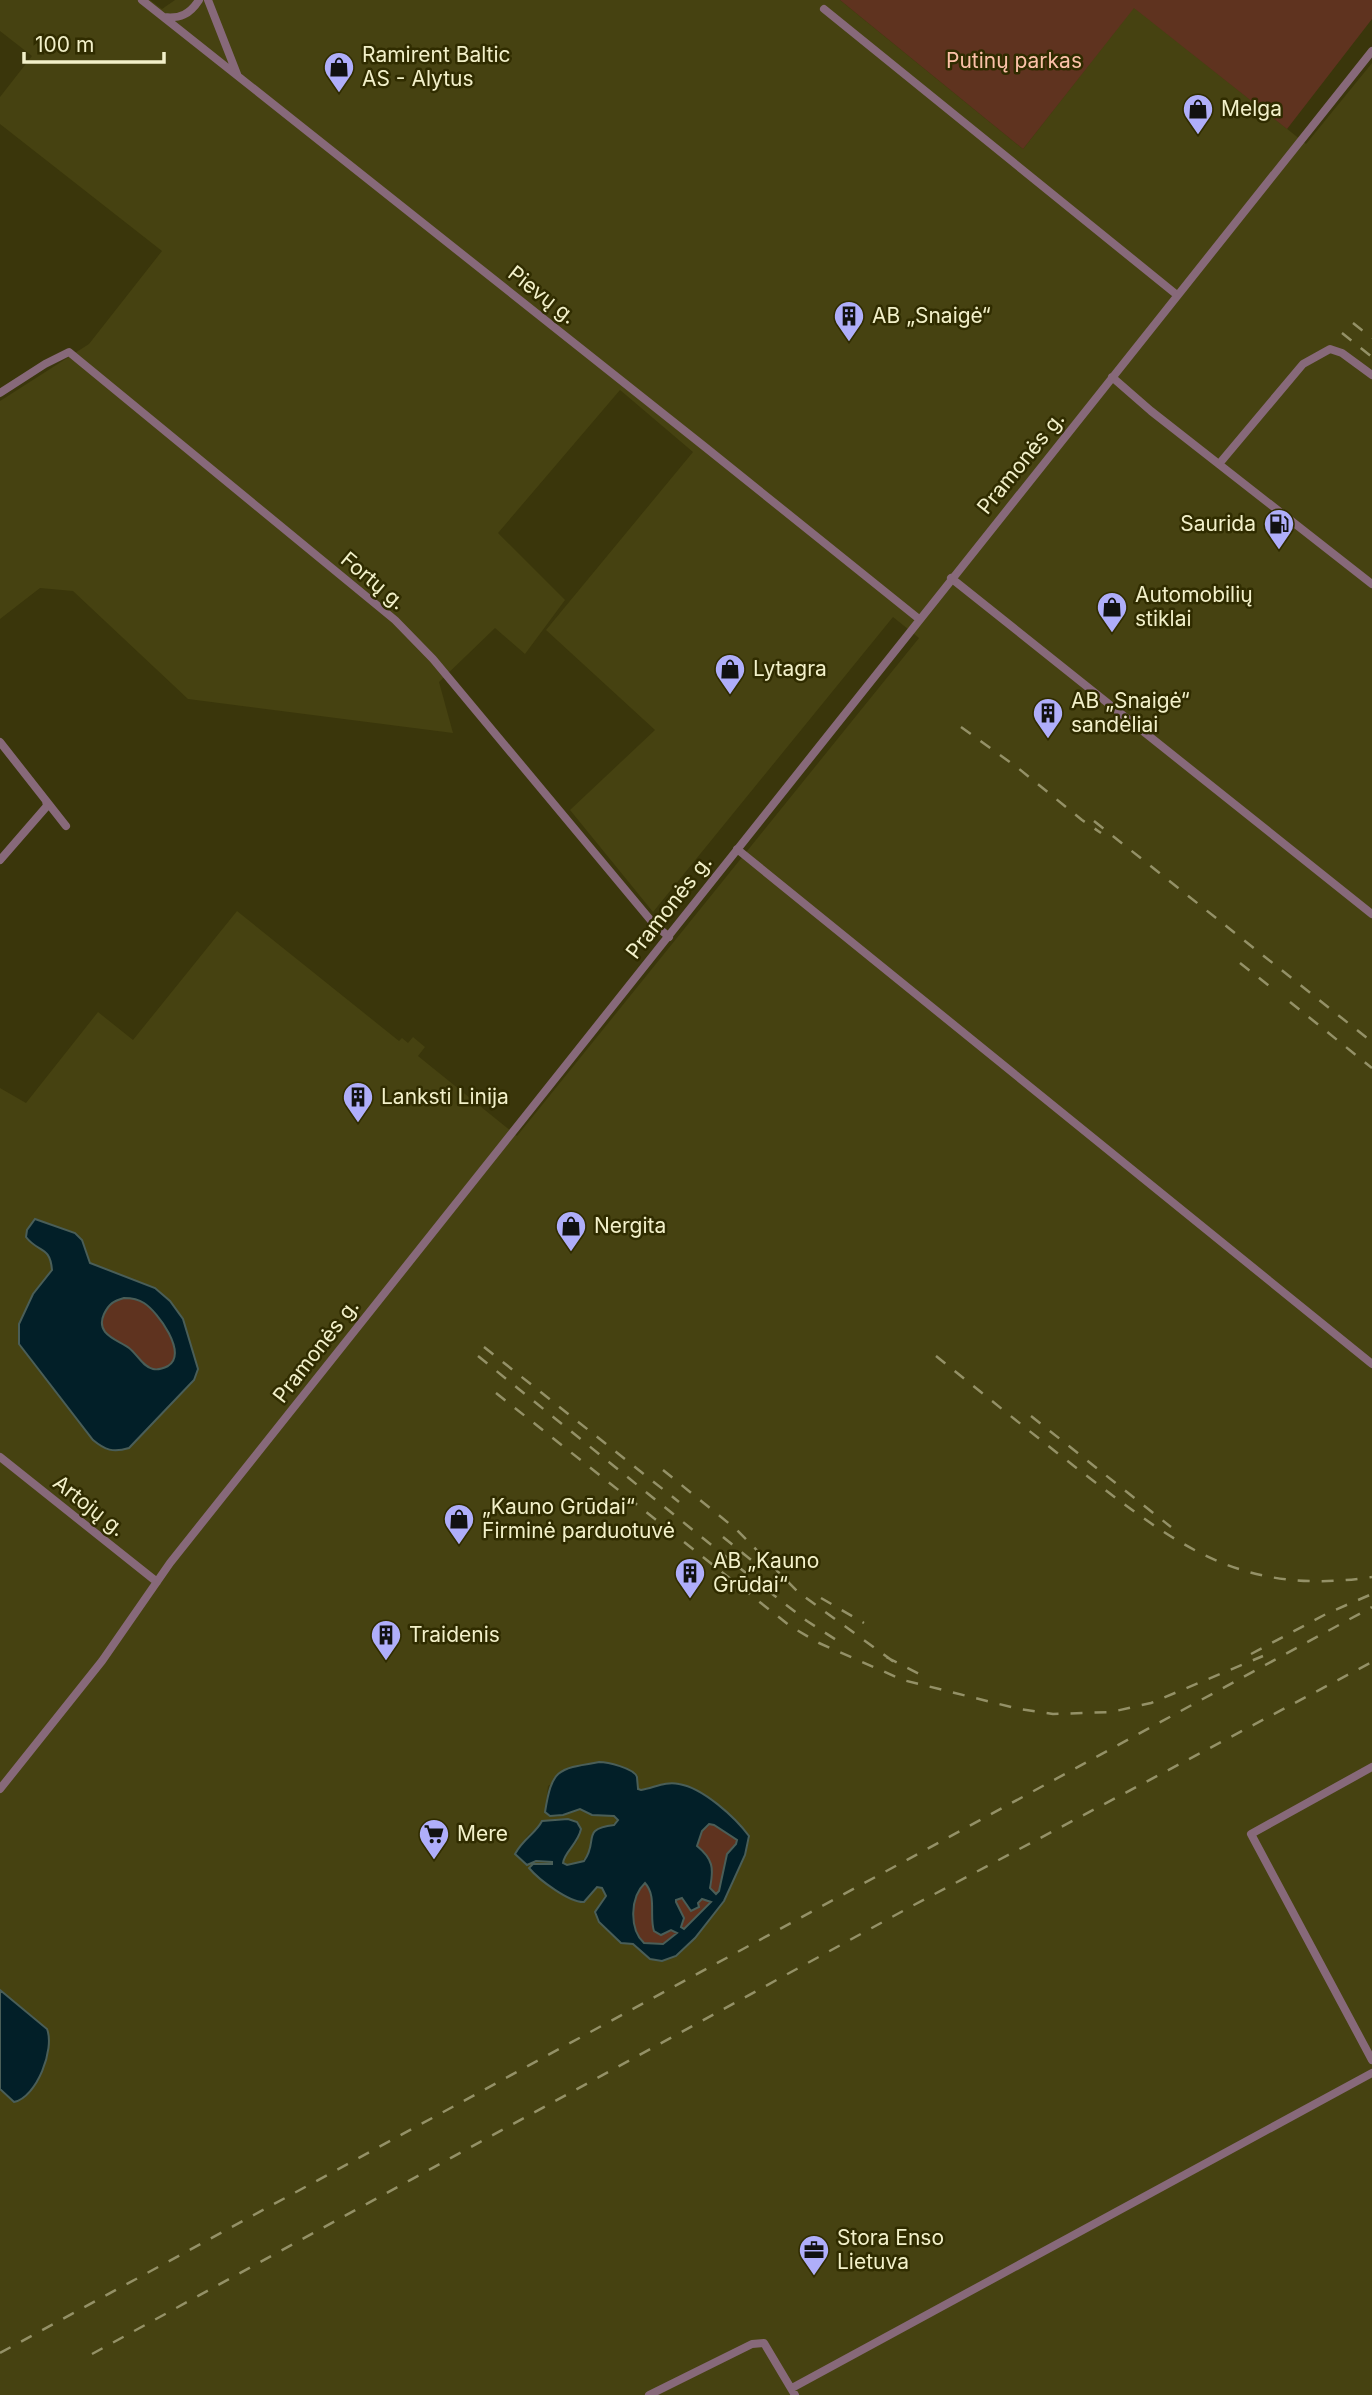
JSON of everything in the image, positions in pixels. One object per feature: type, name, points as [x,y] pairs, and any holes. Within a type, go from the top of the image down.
[{"type":"street","name":"Pievų g.","points":[[142,0],[919,619]]},
{"type":"street","points":[[163,17],[183,16],[200,0]]},
{"type":"street","points":[[208,0],[239,77]]},
{"type":"street","points":[[824,9],[1177,295]]},
{"type":"street","name":"Pramonės g.","points":[[0,1789],[102,1661],[157,1582],[951,578],[1372,51]]},
{"type":"street","points":[[1219,464],[1303,364],[1318,354],[1330,349],[1342,353],[1372,375]]},
{"type":"street","name":"Fortų g.","points":[[0,393],[69,352],[394,620],[433,659],[653,923],[669,937]]},
{"type":"street","points":[[1112,377],[1372,584]]},
{"type":"street","points":[[951,578],[1372,915]]},
{"type":"street","points":[[0,742],[66,826]]},
{"type":"street","points":[[0,860],[39,818],[47,806],[46,801]]},
{"type":"street","points":[[737,849],[1372,1364]]},
{"type":"street","name":"Artojų g.","points":[[0,1458],[157,1582]]},
{"type":"street","points":[[1372,1768],[1251,1834],[1372,2060]]},
{"type":"street","points":[[649,2395],[752,2344],[764,2343],[794,2391],[1372,2073]]},
{"type":"shaded area","points":[[0,0],[150,0],[162,9],[175,0],[840,0],[1023,149],[1134,7],[1306,144],[1372,63],[1372,2395],[0,2395],[0,1088],[26,1103],[98,1012],[133,1040],[237,911],[399,1041],[402,1038],[408,1043],[413,1037],[425,1047],[418,1056],[517,1136],[919,638],[893,617],[653,912],[570,810],[655,730],[546,630],[693,452],[620,390],[498,533],[565,600],[525,654],[495,628],[439,682],[453,733],[188,699],[73,591],[40,588],[0,619],[0,401],[89,344],[162,251],[0,124],[0,97],[32,56],[0,31]],"holes":[[[599,1762],[638,1782],[638,1789],[641,1790],[662,1784],[680,1784],[725,1811],[750,1838],[740,1866],[680,1952],[650,1959],[633,1944],[621,1943],[599,1922],[597,1908],[606,1894],[602,1888],[594,1889],[581,1903],[567,1897],[534,1873],[533,1864],[552,1862],[536,1861],[526,1865],[517,1857],[516,1851],[542,1821],[568,1819],[581,1829],[577,1842],[564,1857],[563,1863],[580,1863],[589,1853],[594,1831],[617,1822],[614,1816],[592,1815],[580,1809],[557,1817],[545,1812],[548,1786],[582,1765]]]},
{"type":"green space","name":"Putinų parkas","points":[[840,0],[1372,0],[1372,19],[1287,129],[1134,8],[1023,149]]},
{"type":"green space","points":[[124,1298],[144,1303],[163,1323],[175,1352],[168,1366],[149,1368],[129,1348],[105,1331],[103,1321],[108,1308]]},
{"type":"green space","points":[[709,1824],[737,1840],[727,1854],[716,1894],[710,1887],[712,1875],[708,1860],[697,1846],[702,1831]]},
{"type":"green space","points":[[645,1883],[652,1897],[652,1927],[664,1934],[671,1930],[677,1933],[666,1942],[644,1943],[635,1930],[634,1905]]},
{"type":"green space","points":[[682,1897],[691,1911],[699,1907],[698,1903],[702,1899],[711,1902],[684,1929],[681,1927],[684,1918],[676,1902]]},
{"type":"water","points":[[35,1219],[75,1233],[82,1240],[90,1263],[155,1288],[170,1301],[183,1319],[198,1369],[194,1380],[129,1448],[110,1450],[93,1440],[19,1344],[19,1324],[33,1294],[52,1270],[46,1253],[26,1237],[27,1230]],"holes":[[[124,1298],[144,1303],[163,1323],[175,1352],[168,1366],[149,1368],[129,1348],[105,1331],[102,1326],[104,1314],[114,1302]]]},
{"type":"water","points":[[599,1762],[626,1768],[635,1774],[638,1789],[641,1790],[669,1783],[698,1791],[718,1804],[749,1836],[745,1855],[724,1901],[695,1938],[676,1956],[662,1961],[650,1959],[633,1944],[621,1943],[599,1922],[595,1912],[606,1896],[602,1888],[597,1887],[584,1902],[571,1899],[540,1879],[529,1868],[533,1864],[552,1862],[536,1861],[527,1865],[515,1854],[542,1821],[568,1819],[577,1822],[581,1829],[563,1863],[567,1865],[584,1861],[597,1829],[614,1825],[618,1820],[614,1816],[592,1815],[580,1809],[563,1815],[550,1816],[545,1812],[550,1787],[559,1774],[574,1767]],"holes":[[[709,1824],[737,1840],[727,1854],[716,1894],[710,1888],[712,1869],[709,1860],[697,1846],[702,1831]],[[645,1883],[649,1888],[654,1931],[661,1935],[671,1930],[677,1933],[663,1944],[644,1943],[636,1930],[633,1913],[640,1889]],[[682,1898],[691,1911],[699,1907],[698,1903],[702,1899],[711,1902],[684,1929],[681,1927],[684,1918],[676,1900]]]},
{"type":"water","points":[[0,1990],[47,2029],[49,2038],[46,2060],[37,2082],[22,2098],[14,2102],[0,2089]]},
{"type":"railway","points":[[1353,323],[1372,338]]},
{"type":"railway","points":[[1342,333],[1372,357]]},
{"type":"railway","points":[[961,727],[1101,833]]},
{"type":"railway","points":[[1094,821],[1372,1042]]},
{"type":"railway","points":[[1240,963],[1277,992]]},
{"type":"railway","points":[[1290,1002],[1372,1068]]},
{"type":"railway","points":[[484,1347],[679,1502]]},
{"type":"railway","points":[[478,1356],[746,1573]]},
{"type":"railway","points":[[936,1356],[1121,1502],[1185,1545],[1251,1573],[1287,1579],[1327,1581],[1372,1577]]},
{"type":"railway","points":[[496,1393],[790,1626],[819,1643],[903,1680],[1019,1709],[1053,1714],[1111,1712],[1151,1703],[1263,1656]]},
{"type":"railway","points":[[1031,1416],[1171,1527]]},
{"type":"railway","points":[[663,1470],[737,1530],[798,1592],[894,1662]]},
{"type":"railway","points":[[723,1537],[761,1568]]},
{"type":"railway","points":[[767,1590],[844,1645]]},
{"type":"railway","points":[[1251,1654],[1328,1613],[1372,1594]]},
{"type":"railway","points":[[821,1598],[864,1623]]},
{"type":"railway","points":[[0,2353],[1372,1607]]},
{"type":"railway","points":[[886,1657],[927,1678]]},
{"type":"railway","points":[[92,2354],[912,1906],[1372,1662]]},
{"type":"place","name":"Ramirent Baltic AS - Alytus","points":[[339,94]]},
{"type":"place","name":"Melga","points":[[1198,136]]},
{"type":"place","name":"AB „Snaigė“","points":[[849,343]]},
{"type":"place","name":"Saurida","points":[[1279,551]]},
{"type":"place","name":"Automobilių stiklai","points":[[1112,634]]},
{"type":"place","name":"Lytagra","points":[[730,696]]},
{"type":"place","name":"AB „Snaigė“ sandėliai","points":[[1048,740]]},
{"type":"place","name":"Lanksti Linija","points":[[358,1124]]},
{"type":"place","name":"Nergita","points":[[571,1253]]},
{"type":"place","name":"„Kauno Grūdai“ Firminė parduotuvė","points":[[459,1546]]},
{"type":"place","name":"AB „Kauno Grūdai“","points":[[690,1600]]},
{"type":"place","name":"Traidenis","points":[[386,1662]]},
{"type":"place","name":"Mere","points":[[434,1861]]},
{"type":"place","name":"Stora Enso Lietuva","points":[[814,2277]]}]
